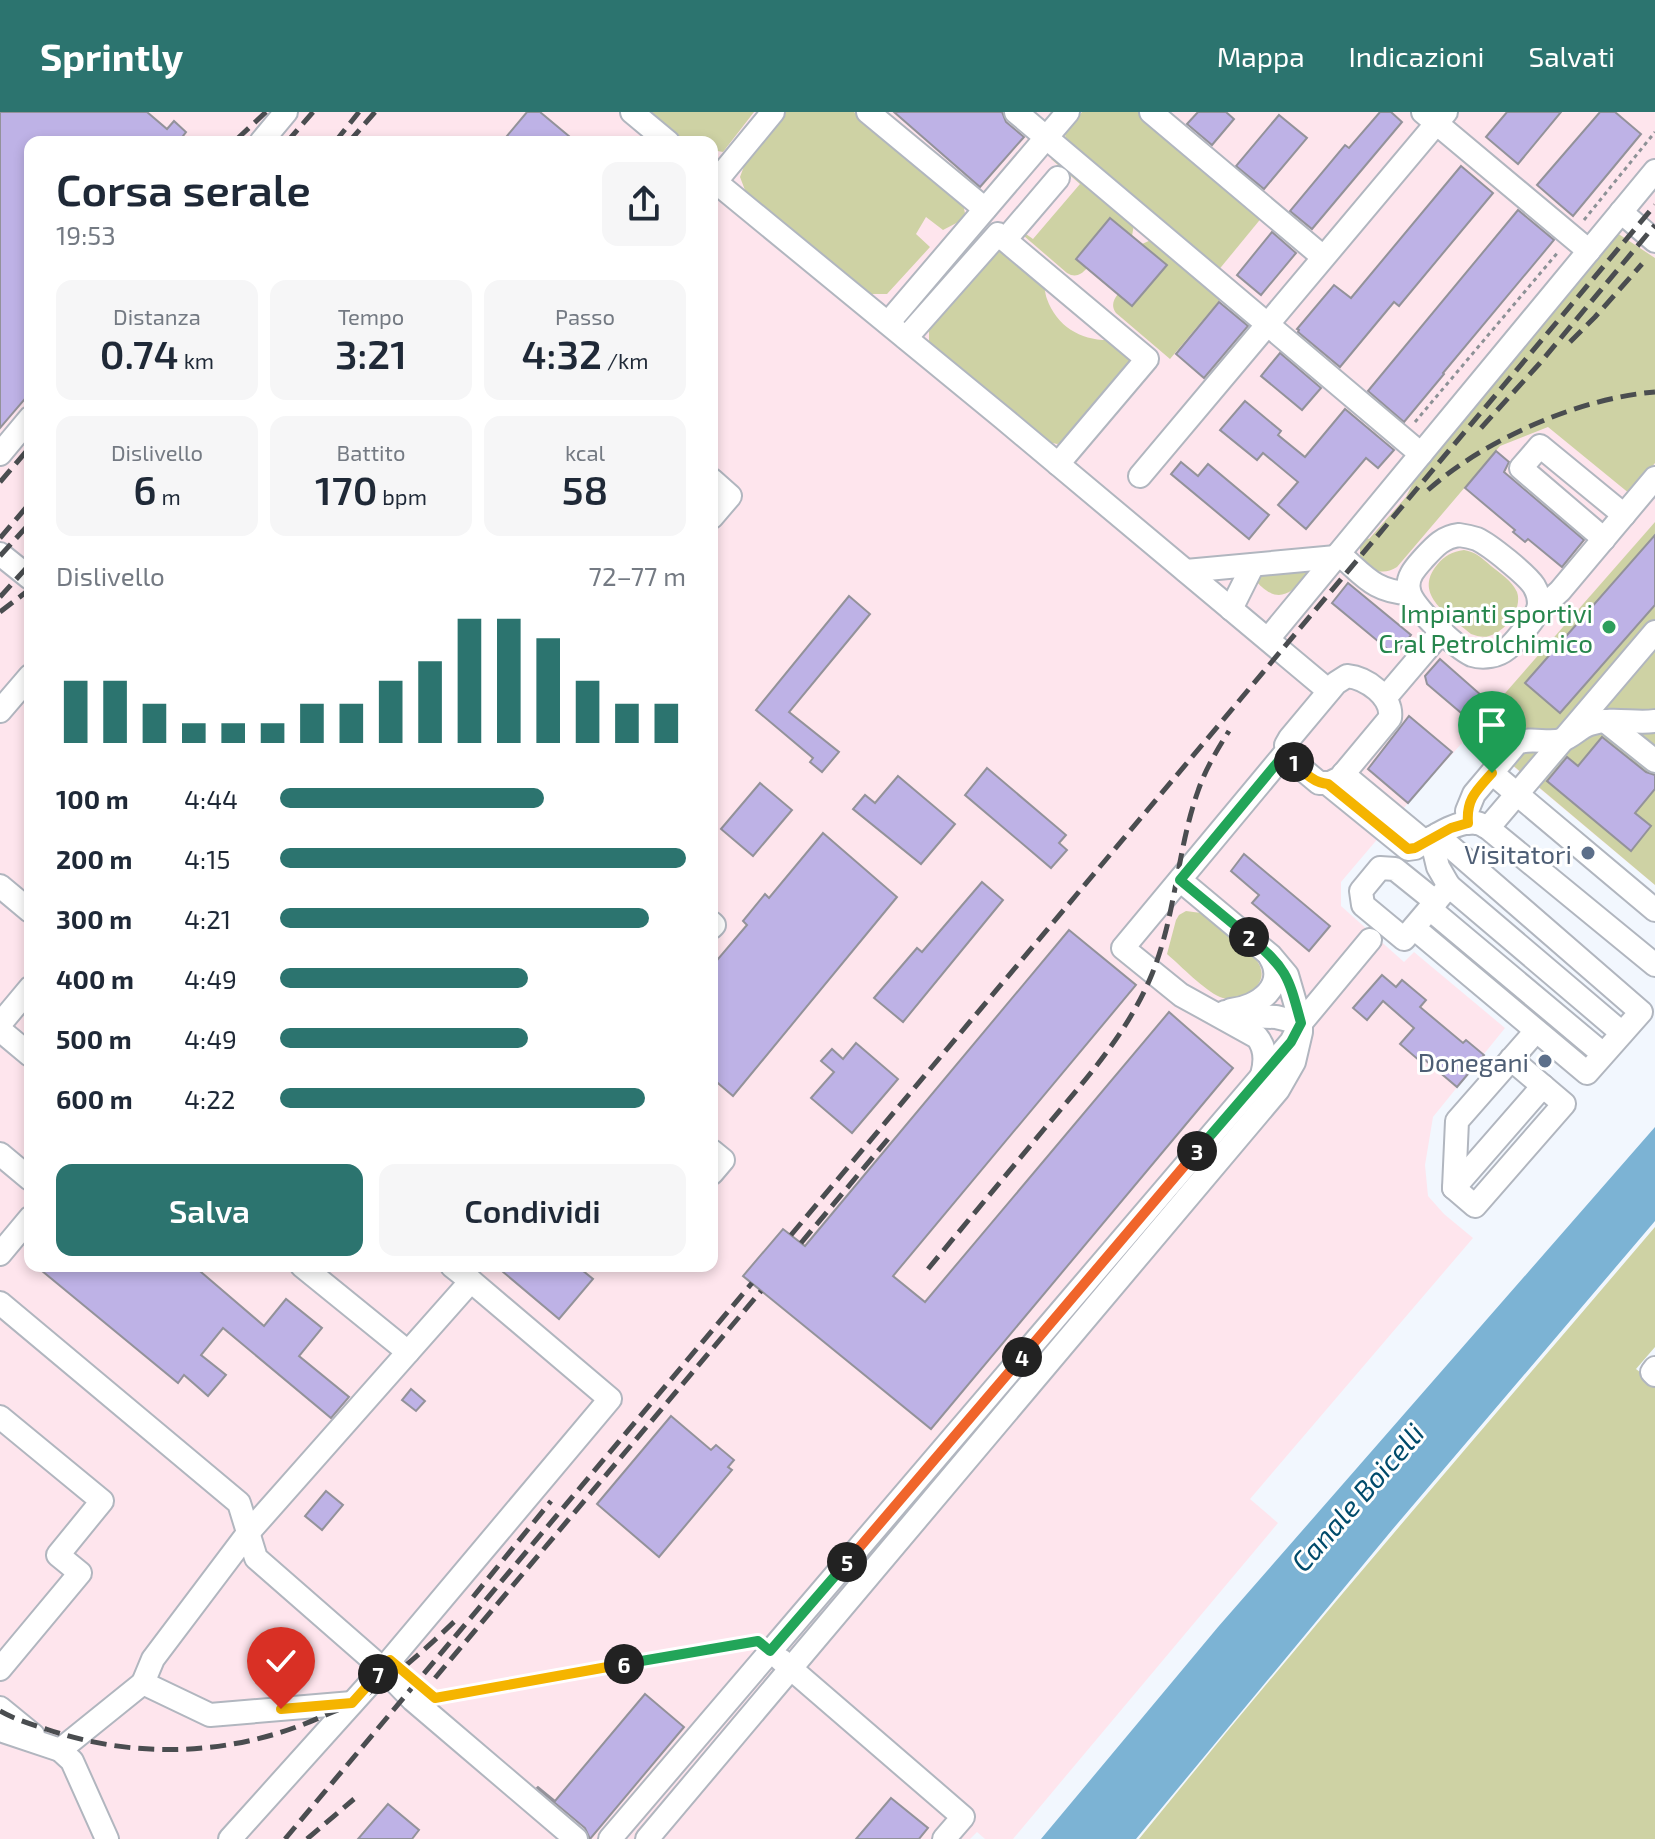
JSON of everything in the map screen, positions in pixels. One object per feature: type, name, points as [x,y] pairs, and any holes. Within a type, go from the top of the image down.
[{"type":"street","points":[[266,136],[286,112]]},
{"type":"street","points":[[632,112],[661,136]]},
{"type":"street","points":[[718,176],[773,112]]},
{"type":"street","points":[[868,112],[985,209]]},
{"type":"street","points":[[1016,112],[1421,454]]},
{"type":"street","points":[[897,331],[985,209],[1068,112]]},
{"type":"street","points":[[1151,112],[1323,257]]},
{"type":"street","points":[[1140,476],[1323,257],[1435,116],[1589,251]]},
{"type":"street","points":[[1268,639],[1655,171]]},
{"type":"street","points":[[1005,240],[1058,178]]},
{"type":"street","points":[[718,186],[1329,691]]},
{"type":"street","points":[[1621,212],[1655,241]]},
{"type":"street","points":[[897,331],[998,234],[1147,359],[1058,464]]},
{"type":"street","points":[[0,454],[24,425]]},
{"type":"street","points":[[1604,539],[1521,468],[1540,446],[1624,515]]},
{"type":"street","points":[[1537,612],[1538,599],[1533,585],[1488,545],[1468,536],[1450,536],[1434,547],[1408,582],[1411,598],[1420,612],[1442,631],[1473,655],[1495,656],[1513,644],[1537,612],[1560,591],[1655,478]]},
{"type":"street","points":[[718,485],[730,496],[718,510]]},
{"type":"street","points":[[0,554],[24,573]]},
{"type":"street","points":[[1186,571],[1337,555],[1382,589],[1409,593]]},
{"type":"street","points":[[1231,609],[1253,565]]},
{"type":"street","points":[[1385,698],[1442,631]]},
{"type":"street","points":[[1486,830],[1655,632]]},
{"type":"street","points":[[1354,677],[1368,683],[1385,698],[1390,707],[1390,718],[1335,779],[1319,783],[1293,762],[1286,745],[1290,738],[1342,678],[1354,677]]},
{"type":"street","points":[[0,711],[24,683]]},
{"type":"street","points":[[1605,721],[1655,761]]},
{"type":"street","points":[[1655,721],[1605,721],[1588,724],[1564,740],[1522,740],[1507,753],[1474,794],[1467,811],[1486,830],[1655,965]]},
{"type":"street","points":[[1262,1075],[1265,1059],[1257,1037],[1173,989],[1123,948],[1287,751]]},
{"type":"street","points":[[1492,773],[1655,910]]},
{"type":"street","points":[[1335,779],[1425,841],[1469,863],[1641,1012],[1587,1073],[1414,928]]},
{"type":"street","points":[[1425,841],[1451,828],[1486,830]]},
{"type":"street","points":[[1425,841],[1438,867],[1438,899],[1404,939],[1363,905],[1361,891],[1380,868],[1395,869],[1438,899],[1622,1033]]},
{"type":"street","points":[[647,1839],[1278,1090],[1288,1074],[1297,1052],[1301,1023],[1287,975],[1268,953],[1180,880]]},
{"type":"street","points":[[0,886],[24,906]]},
{"type":"street","points":[[1438,899],[1603,1054]]},
{"type":"street","points":[[610,1839],[1291,1042],[1301,1023],[1370,940]]},
{"type":"street","points":[[1211,1008],[1247,1008],[1268,993],[1276,971],[1268,953]]},
{"type":"street","points":[[24,996],[0,1027],[24,1049]]},
{"type":"street","points":[[1211,1008],[1244,1016],[1276,1017],[1301,1023]]},
{"type":"street","points":[[1510,1061],[1543,1086],[1454,1188],[1457,1121],[1536,1031]]},
{"type":"street","points":[[0,1154],[24,1174]]},
{"type":"street","points":[[0,1254],[24,1225]]},
{"type":"street","points":[[309,1272],[408,1352]]},
{"type":"street","points":[[230,1839],[383,1669],[610,1399],[460,1272]]},
{"type":"street","points":[[53,1747],[143,1683],[153,1659],[248,1533],[471,1281]]},
{"type":"street","points":[[0,1303],[239,1503],[256,1558],[383,1669],[413,1700],[576,1839]]},
{"type":"street","points":[[1655,1368],[1652,1372],[1655,1375]]},
{"type":"street","points":[[0,1417],[102,1501],[58,1555],[80,1573],[0,1669]]},
{"type":"street","points":[[770,1651],[963,1817],[944,1839]]},
{"type":"street","points":[[143,1683],[210,1715],[352,1703]]},
{"type":"street","points":[[0,1708],[72,1761],[107,1839]]},
{"type":"street","points":[[0,1730],[53,1747]]},
{"type":"path","points":[[1402,437],[1655,132]]},
{"type":"path","points":[[435,1698],[758,1641],[770,1651]]},
{"type":"shaded area","points":[[0,112],[1655,112],[1655,885],[1472,732],[1341,882],[1341,906],[1404,962],[1414,952],[1505,1028],[1433,1117],[1425,1165],[1428,1196],[1473,1238],[1250,1499],[1278,1523],[1013,1839],[985,1839],[977,1832],[970,1839],[0,1839]]},
{"type":"green space","points":[[646,112],[754,112],[723,152],[718,151],[718,136],[675,136]]},
{"type":"green space","points":[[786,112],[854,112],[963,204],[966,218],[943,230],[926,217],[916,234],[930,247],[887,294],[866,294],[748,198],[740,177],[747,158]]},
{"type":"green space","points":[[1082,112],[1139,112],[1263,216],[1217,272],[1066,143],[1065,133]]},
{"type":"green space","points":[[1055,157],[1134,224],[1132,236],[1110,218],[1076,258],[1087,268],[1075,275],[1067,273],[1024,236],[1026,234],[1033,239],[1080,184],[1051,159]]},
{"type":"green space","points":[[1617,233],[1655,258],[1655,463],[1630,494],[1548,427],[1500,446],[1397,567],[1382,572],[1368,567],[1360,559],[1360,542],[1364,536],[1369,539],[1406,497],[1416,477]]},
{"type":"green space","points":[[1151,240],[1223,296],[1170,359],[1114,308],[1118,294],[1133,305],[1166,265],[1142,244]]},
{"type":"green space","points":[[1005,249],[1040,278],[1051,309],[1064,325],[1080,335],[1110,340],[1131,359],[1061,443],[1044,441],[929,344],[932,325],[994,254]]},
{"type":"green space","name":"Impianti sportivi Cral Petrolchimico","points":[[1655,522],[1655,885],[1472,731]]},
{"type":"green space","points":[[1464,550],[1482,558],[1517,592],[1517,605],[1511,619],[1501,630],[1489,636],[1471,634],[1444,612],[1431,595],[1430,576],[1437,565],[1449,554]]},
{"type":"green space","points":[[1305,571],[1307,576],[1294,589],[1282,595],[1269,592],[1256,581],[1260,572]]},
{"type":"green space","points":[[1186,911],[1207,917],[1255,958],[1261,979],[1249,994],[1235,999],[1220,997],[1167,954],[1176,920]]},
{"type":"green space","points":[[1655,1227],[1655,1347],[1636,1369],[1655,1384],[1655,1839],[1139,1839],[1330,1608]]},
{"type":"water","name":"Canale Boicelli","points":[[1655,1127],[1655,1221],[1392,1530],[1136,1839],[1041,1839],[1218,1627]]},
{"type":"building","points":[[0,112],[147,112],[167,129],[174,121],[186,132],[183,136],[24,136],[24,400],[0,428]]},
{"type":"building","points":[[527,112],[540,112],[569,136],[507,136]]},
{"type":"building","points":[[894,112],[1002,112],[1006,122],[1024,137],[980,187]]},
{"type":"building","points":[[1198,112],[1226,112],[1234,119],[1212,145],[1187,124]]},
{"type":"building","points":[[1380,112],[1391,112],[1402,122],[1312,229],[1290,211],[1345,145],[1349,148]]},
{"type":"building","points":[[1507,112],[1561,112],[1518,164],[1486,137]]},
{"type":"building","points":[[1600,112],[1615,112],[1641,134],[1573,216],[1537,185]]},
{"type":"building","points":[[1279,115],[1307,138],[1264,189],[1236,166]]},
{"type":"building","points":[[1461,166],[1493,193],[1399,306],[1394,302],[1340,367],[1297,329],[1334,285],[1351,298]]},
{"type":"building","points":[[1518,210],[1554,240],[1404,422],[1368,391]]},
{"type":"building","points":[[1110,218],[1167,265],[1132,306],[1076,259]]},
{"type":"building","points":[[1272,232],[1296,253],[1261,295],[1237,275]]},
{"type":"building","points":[[1219,302],[1248,326],[1204,378],[1176,354]]},
{"type":"building","points":[[1280,353],[1321,388],[1302,410],[1261,376]]},
{"type":"building","points":[[1245,401],[1281,431],[1278,435],[1305,457],[1345,409],[1394,450],[1378,468],[1366,458],[1306,529],[1278,505],[1298,482],[1263,453],[1257,460],[1220,430]]},
{"type":"building","points":[[1496,451],[1509,462],[1504,472],[1584,540],[1562,567],[1528,539],[1525,542],[1465,488]]},
{"type":"building","points":[[1181,462],[1198,476],[1208,464],[1269,515],[1249,539],[1171,474]]},
{"type":"building","points":[[1655,535],[1655,605],[1560,713],[1525,683]]},
{"type":"building","points":[[1348,583],[1411,635],[1399,650],[1391,652],[1332,603]]},
{"type":"building","points":[[849,596],[870,614],[789,712],[839,752],[822,772],[810,762],[813,758],[756,710]]},
{"type":"building","points":[[1440,659],[1490,703],[1473,723],[1427,684],[1425,676]]},
{"type":"building","points":[[1409,716],[1452,752],[1408,803],[1368,769]]},
{"type":"building","points":[[1602,737],[1646,772],[1655,775],[1655,789],[1635,813],[1651,826],[1631,851],[1547,781],[1567,757],[1578,766]]},
{"type":"building","points":[[987,768],[1066,835],[1059,843],[1067,850],[1051,868],[965,795]]},
{"type":"building","points":[[898,776],[955,824],[921,864],[853,809],[865,795],[875,803]]},
{"type":"building","points":[[760,783],[792,810],[753,856],[721,829]]},
{"type":"building","points":[[823,833],[897,897],[733,1096],[718,1083],[718,959],[747,925],[743,921],[765,894],[769,898]]},
{"type":"building","points":[[1244,854],[1330,926],[1309,951],[1252,903],[1259,895],[1231,871]]},
{"type":"building","points":[[982,882],[1003,900],[903,1022],[874,998],[917,948],[922,952]]},
{"type":"building","points":[[1069,930],[1136,985],[893,1276],[925,1302],[1169,1012],[1233,1068],[931,1429],[743,1276],[783,1229],[805,1246]]},
{"type":"building","points":[[1382,975],[1396,987],[1402,980],[1426,1000],[1420,1007],[1463,1043],[1466,1040],[1484,1055],[1457,1087],[1424,1059],[1421,1062],[1400,1044],[1414,1028],[1383,1001],[1367,1020],[1353,1008]]},
{"type":"building","points":[[856,1043],[898,1079],[852,1133],[811,1098],[834,1072],[821,1061],[832,1049],[843,1059]]},
{"type":"building","points":[[43,1272],[201,1272],[264,1326],[286,1299],[322,1328],[299,1356],[349,1397],[331,1418],[223,1328],[201,1355],[226,1375],[208,1396],[184,1375],[178,1383]]},
{"type":"building","points":[[503,1272],[584,1272],[593,1279],[559,1319]]},
{"type":"building","points":[[411,1389],[425,1401],[416,1411],[402,1400]]},
{"type":"building","points":[[671,1416],[711,1450],[716,1445],[734,1460],[728,1467],[732,1470],[659,1557],[597,1504]]},
{"type":"building","points":[[326,1491],[343,1505],[322,1530],[305,1516]]},
{"type":"building","points":[[645,1694],[684,1727],[590,1839],[585,1828],[537,1788],[555,1801]]},
{"type":"building","points":[[891,1798],[928,1828],[919,1839],[856,1839]]},
{"type":"building","points":[[388,1804],[419,1830],[412,1839],[358,1839]]},
{"type":"railway","points":[[240,136],[266,112]]},
{"type":"railway","points":[[292,136],[313,112]]},
{"type":"railway","points":[[340,136],[359,112]]},
{"type":"railway","points":[[354,136],[375,112]]},
{"type":"railway","points":[[791,1235],[1655,205]]},
{"type":"railway","points":[[1481,428],[1540,363],[1655,225]]},
{"type":"railway","points":[[1570,342],[1642,264]]},
{"type":"railway","points":[[1428,490],[1476,454],[1534,424],[1595,403],[1655,392]]},
{"type":"railway","points":[[0,482],[24,454]]},
{"type":"railway","points":[[0,538],[24,510]]},
{"type":"railway","points":[[0,556],[24,530]]},
{"type":"railway","points":[[0,597],[24,571]]},
{"type":"railway","points":[[0,612],[24,594]]},
{"type":"railway","points":[[928,1269],[1090,1074],[1131,1016],[1160,952],[1198,791],[1229,731]]},
{"type":"railway","points":[[801,1243],[888,1139]]},
{"type":"railway","points":[[285,1839],[752,1283]]},
{"type":"railway","points":[[435,1678],[761,1291]]},
{"type":"railway","points":[[473,1597],[551,1501]]},
{"type":"railway","points":[[0,1711],[46,1729],[115,1746],[185,1749],[254,1740],[288,1730],[354,1702],[409,1662],[459,1617]]},
{"type":"railway","points":[[307,1839],[354,1799]]},
{"type":"place","name":"Impianti sportivi Cral Petrolchimico","points":[[1609,627]]},
{"type":"place","name":"Visitatori","points":[[1588,853]]},
{"type":"place","name":"Donegani","points":[[1545,1061]]},
{"type":"route","points":[[281,1709],[352,1703],[390,1660],[435,1698],[758,1641],[770,1651],[1296,1033],[1301,1023],[1291,984],[1280,965],[1180,880],[1287,751],[1289,758],[1314,780],[1328,784],[1408,849],[1468,823],[1469,803],[1492,773]]}]
